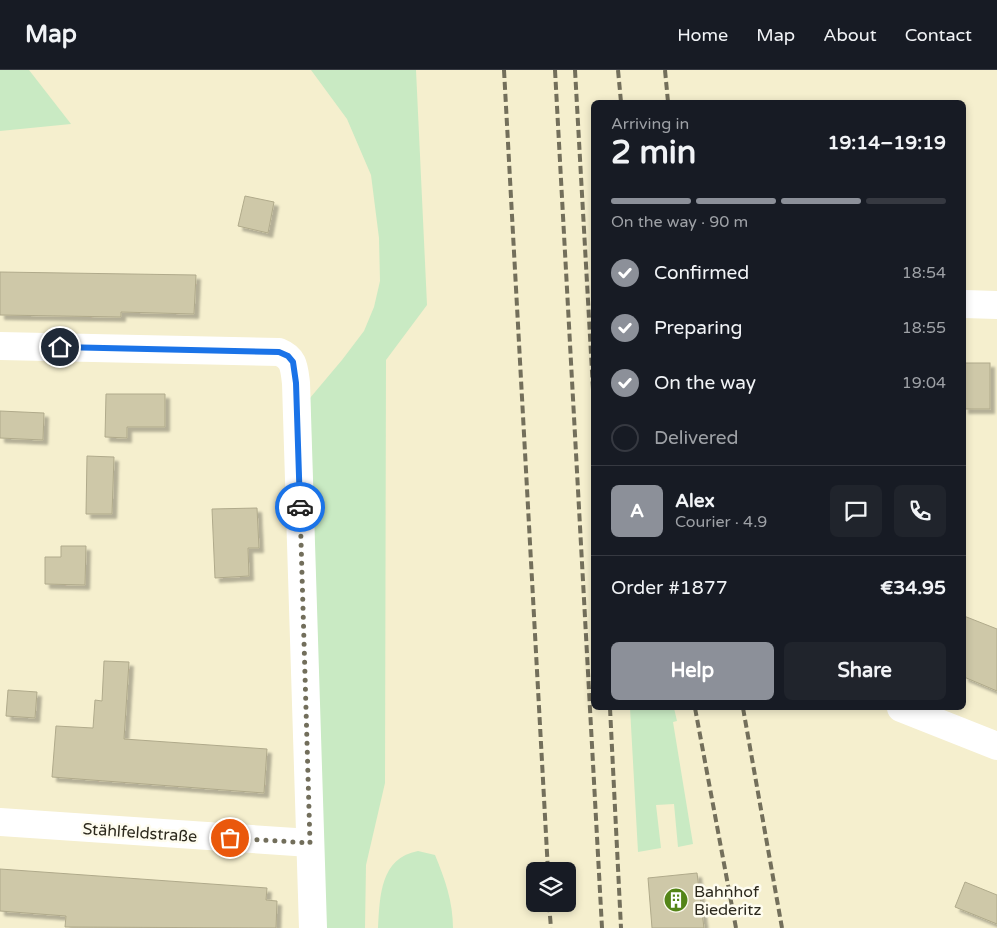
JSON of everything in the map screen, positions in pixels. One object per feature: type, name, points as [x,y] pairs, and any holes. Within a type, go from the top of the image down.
[{"type":"street","points":[[966,304],[997,304]]},
{"type":"street","points":[[0,346],[279,352],[288,356],[293,362],[296,383],[313,928]]},
{"type":"street","points":[[906,710],[997,746]]},
{"type":"street","name":"Stählfeldstraße","points":[[0,822],[310,843]]},
{"type":"green space","points":[[0,70],[29,70],[71,124],[0,131]]},
{"type":"green space","points":[[311,70],[416,70],[427,305],[386,360],[385,783],[366,865],[365,928],[326,928],[310,398],[364,331],[374,307],[380,281],[379,238],[371,175],[347,119]]},
{"type":"green space","points":[[630,710],[674,710],[677,721],[673,722],[693,844],[678,847],[674,804],[656,805],[661,848],[638,852]]},
{"type":"green space","points":[[418,851],[435,855],[448,891],[452,909],[453,928],[378,928],[384,880],[389,870],[396,861],[405,855]]},
{"type":"building","points":[[245,196],[274,202],[268,233],[238,226]]},
{"type":"building","points":[[0,272],[196,275],[194,314],[121,312],[121,317],[0,315]]},
{"type":"building","points":[[966,363],[990,363],[990,409],[966,409]]},
{"type":"building","points":[[106,394],[165,394],[165,427],[127,427],[127,438],[105,437]]},
{"type":"building","points":[[0,411],[44,413],[43,440],[0,438]]},
{"type":"building","points":[[87,456],[114,457],[112,514],[86,514]]},
{"type":"building","points":[[257,508],[259,548],[248,548],[249,576],[215,578],[212,509]]},
{"type":"building","points":[[61,546],[86,546],[85,585],[45,584],[45,557],[61,557]]},
{"type":"building","points":[[966,617],[997,629],[997,691],[966,678]]},
{"type":"building","points":[[104,661],[129,662],[124,739],[267,749],[264,793],[52,777],[56,726],[93,728],[95,700],[102,701]]},
{"type":"building","points":[[8,690],[37,692],[35,718],[6,716]]},
{"type":"building","points":[[0,869],[267,888],[266,900],[277,901],[276,928],[65,927],[66,916],[0,911]]},
{"type":"building","name":"Bahnhof Biederitz","points":[[697,873],[704,928],[652,928],[648,878]]},
{"type":"building","points":[[965,882],[997,895],[997,924],[955,907]]},
{"type":"railway","points":[[504,70],[548,862]]},
{"type":"railway","points":[[555,70],[602,928]]},
{"type":"railway","points":[[575,70],[591,354]]},
{"type":"railway","points":[[618,70],[621,100]]},
{"type":"railway","points":[[665,70],[668,100]]},
{"type":"railway","points":[[610,710],[621,928]]},
{"type":"railway","points":[[695,710],[736,928]]},
{"type":"railway","points":[[743,710],[782,928]]},
{"type":"railway","points":[[550,912],[551,928]]},
{"type":"way so far","points":[[230,838],[310,843],[300,507]]},
{"type":"place","name":"Bahnhof Biederitz","points":[[676,900]]},
{"type":"route","points":[[60,347],[279,352],[288,356],[293,362],[296,383],[300,507]]}]
